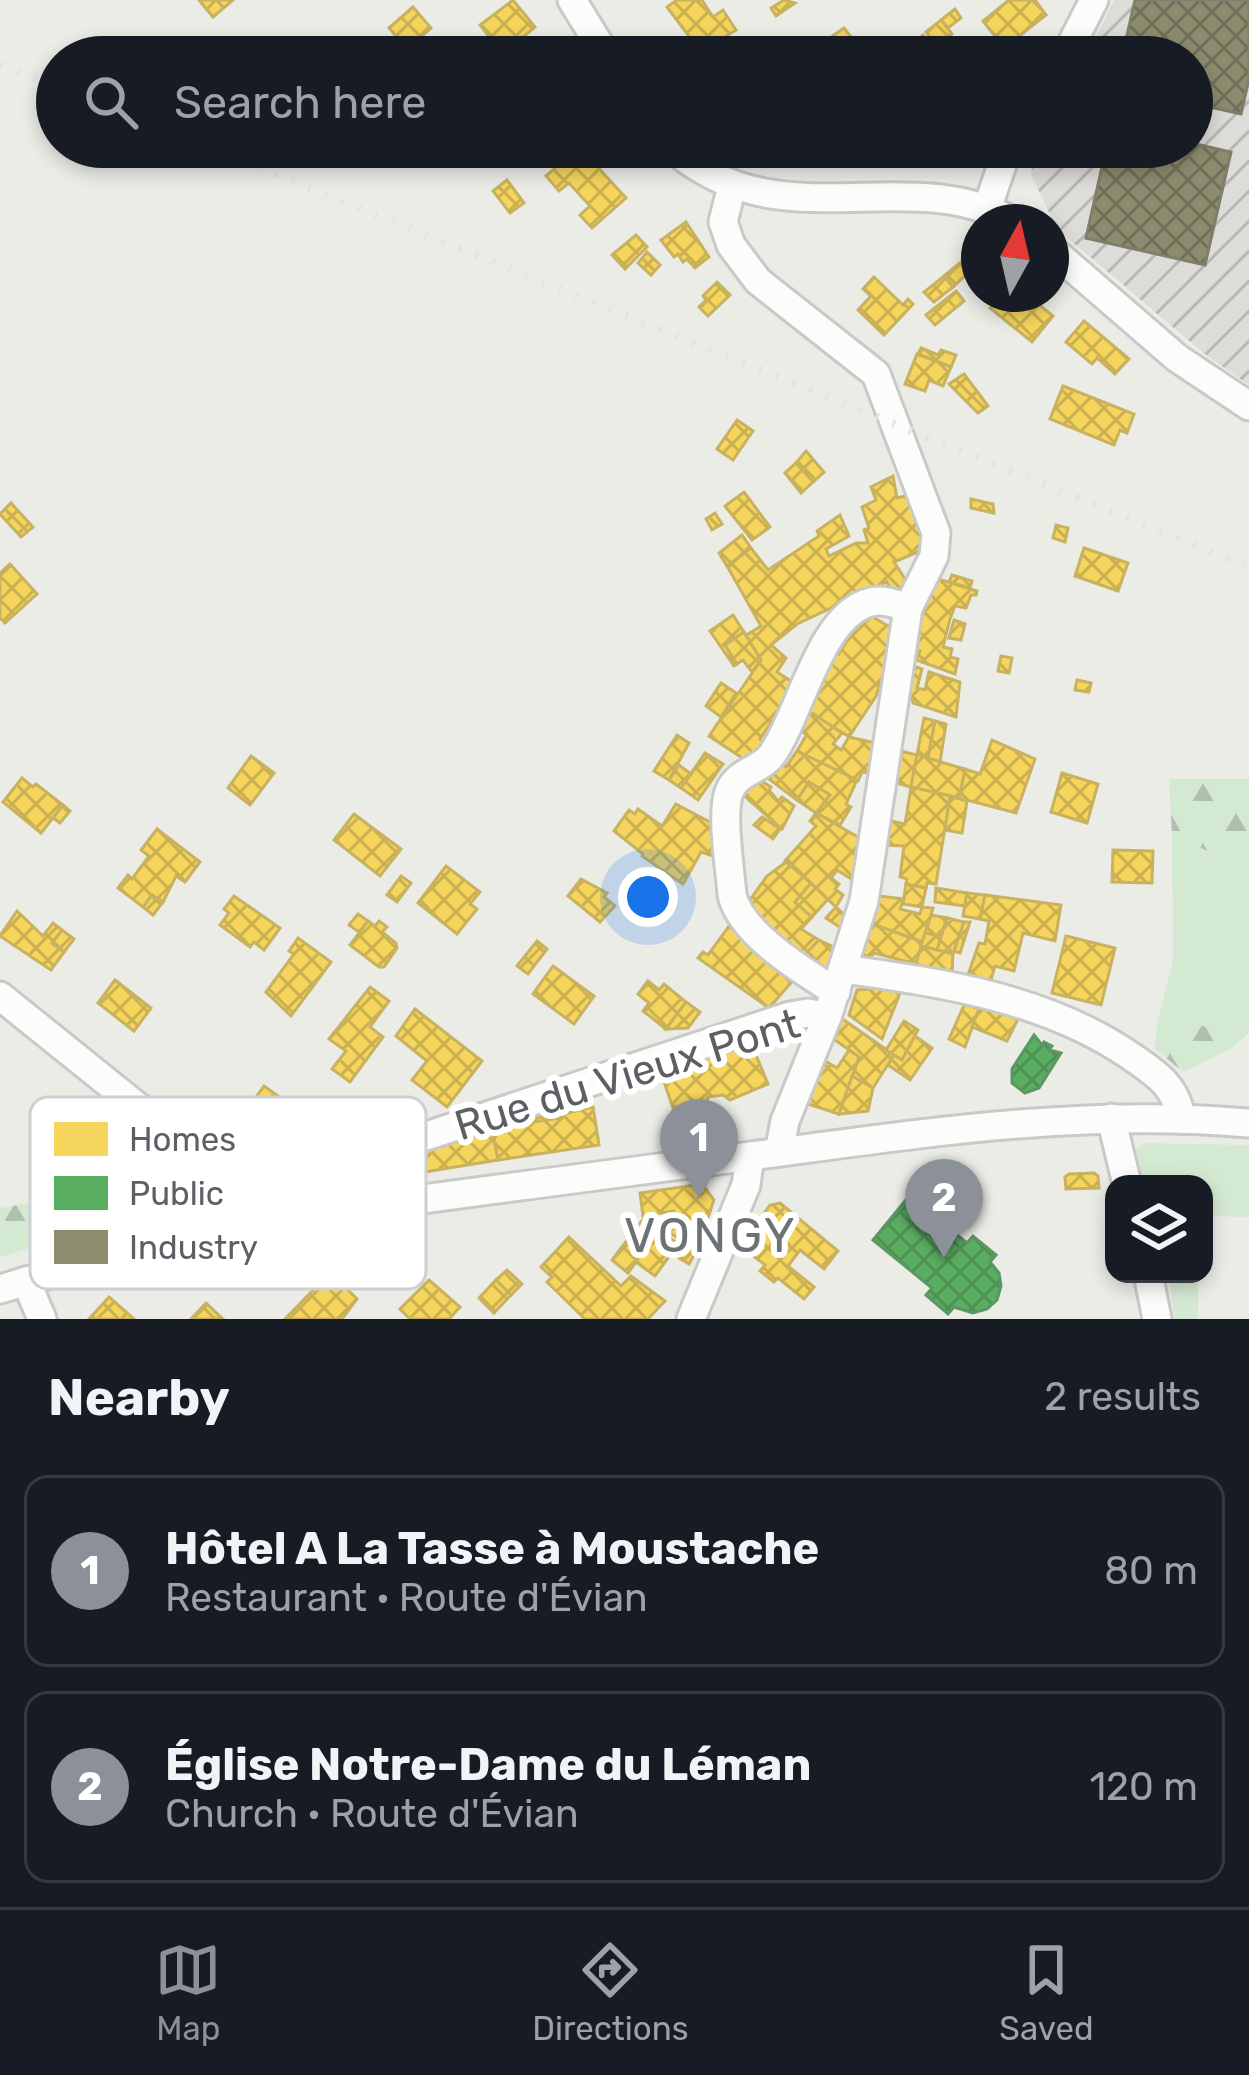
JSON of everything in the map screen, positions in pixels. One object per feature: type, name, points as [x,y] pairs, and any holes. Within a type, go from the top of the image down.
[{"type":"street","points":[[572,0],[594,36]]},
{"type":"street","points":[[1076,36],[1094,0]]},
{"type":"street","points":[[698,168],[732,186],[784,197],[963,204]]},
{"type":"street","points":[[989,204],[1001,168]]},
{"type":"street","points":[[732,186],[724,230],[747,267],[771,292],[869,367],[885,391],[936,533],[934,556],[908,608],[869,878],[835,993],[784,1121],[779,1152]]},
{"type":"street","points":[[1069,265],[1177,358],[1249,406]]},
{"type":"street","points":[[835,993],[785,958],[737,910],[732,895],[728,794],[739,777],[768,760],[802,698],[817,655],[852,613],[880,601],[908,608]]},
{"type":"street","name":"Rue du Vieux Pont","points":[[426,1136],[808,1013],[835,993],[956,987],[1076,1022],[1168,1084],[1181,1119]]},
{"type":"street","points":[[0,996],[129,1097]]},
{"type":"street","points":[[426,1201],[1007,1124],[1247,1115]]},
{"type":"street","points":[[1112,1118],[1125,1175]]},
{"type":"street","points":[[691,1319],[746,1186],[750,1156]]},
{"type":"street","points":[[1150,1283],[1157,1319]]},
{"type":"street","points":[[13,1285],[42,1319]]},
{"type":"shaded area","points":[[1114,0],[1249,0],[1249,385],[1206,355],[1069,239],[1069,204],[1045,204],[1031,174],[1032,168],[1213,168],[1213,36],[1096,36]]},
{"type":"green space","points":[[1169,779],[1249,779],[1249,858],[1214,854],[1172,835]]},
{"type":"green space","points":[[1172,835],[1213,854],[1249,858],[1249,1033],[1229,1050],[1206,1027],[1156,1030],[1173,959]]},
{"type":"green space","points":[[1206,1026],[1229,1050],[1183,1072],[1155,1049],[1156,1030]]},
{"type":"green space","points":[[1145,1143],[1249,1145],[1249,1217],[1213,1216],[1213,1175],[1142,1175],[1136,1149]]},
{"type":"green space","points":[[30,1203],[30,1248],[0,1257],[0,1208]]},
{"type":"green space","points":[[1170,1283],[1198,1283],[1198,1319],[1174,1319]]},
{"type":"building: Homes","points":[[199,0],[233,0],[213,17]]},
{"type":"building: Homes","points":[[513,0],[535,27],[524,36],[489,36],[480,25]]},
{"type":"building: Homes","points":[[677,0],[702,0],[713,17],[723,10],[736,30],[726,36],[689,36],[667,7]]},
{"type":"building: Homes","points":[[784,0],[795,3],[776,16],[771,8]]},
{"type":"building: Homes","points":[[1009,0],[1035,0],[1046,15],[1019,36],[995,36],[983,21]]},
{"type":"building: Homes","points":[[413,7],[431,28],[422,36],[396,36],[389,28]]},
{"type":"building: Homes","points":[[955,9],[961,18],[948,28],[941,20]]},
{"type":"building: Homes","points":[[941,20],[952,34],[929,36],[926,32]]},
{"type":"building: Homes","points":[[555,168],[598,168],[626,198],[592,228],[580,215],[590,206],[569,183],[559,191],[546,176]]},
{"type":"building: Homes","points":[[507,180],[524,203],[510,213],[493,191]]},
{"type":"building: Homes","points":[[686,222],[709,257],[695,268],[678,254],[674,257],[661,240]]},
{"type":"building: Homes","points":[[636,235],[647,247],[625,269],[612,255]]},
{"type":"building: Homes","points":[[647,252],[660,265],[651,275],[638,263]]},
{"type":"building: Homes","points":[[961,262],[961,279],[953,287],[944,276]]},
{"type":"building: Homes","points":[[944,276],[953,287],[934,302],[924,292]]},
{"type":"building: Homes","points":[[874,277],[903,305],[908,299],[913,304],[884,335],[858,310],[871,296],[863,289]]},
{"type":"building: Homes","points":[[717,282],[730,295],[708,316],[699,307]]},
{"type":"building: Homes","points":[[956,291],[961,297],[961,303],[935,325],[926,315]]},
{"type":"building: Homes","points":[[995,312],[1048,312],[1053,316],[1032,342]]},
{"type":"building: Homes","points":[[1084,321],[1129,359],[1115,374],[1097,358],[1092,364],[1066,342]]},
{"type":"building: Homes","points":[[921,348],[956,355],[951,367],[918,354]]},
{"type":"building: Homes","points":[[917,354],[951,367],[943,386],[929,380],[925,391],[905,384]]},
{"type":"building: Homes","points":[[964,374],[988,406],[978,413],[949,384]]},
{"type":"building: Homes","points":[[1063,386],[1134,414],[1127,433],[1120,430],[1114,445],[1050,419]]},
{"type":"building: Homes","points":[[737,420],[753,431],[733,460],[717,449]]},
{"type":"building: Homes","points":[[806,451],[824,472],[813,482],[796,463]]},
{"type":"building: Homes","points":[[796,463],[813,482],[801,493],[785,473]]},
{"type":"building: Homes","points":[[893,476],[897,498],[910,495],[926,540],[925,549],[894,562],[909,585],[892,592],[887,582],[797,624],[771,645],[786,658],[777,672],[797,685],[760,739],[765,743],[750,763],[709,736],[761,660],[745,636],[761,626],[727,566],[751,548],[768,570],[819,536],[817,531],[840,515],[849,536],[826,549],[829,556],[856,543],[868,543],[862,507],[876,500],[871,487]]},
{"type":"building: Homes","points":[[744,492],[770,527],[752,540],[725,506]]},
{"type":"building: Homes","points":[[971,499],[993,504],[994,513],[971,508]]},
{"type":"building: Homes","points":[[11,503],[33,527],[21,537],[0,514]]},
{"type":"building: Homes","points":[[715,513],[722,524],[712,530],[706,519]]},
{"type":"building: Homes","points":[[1056,525],[1068,528],[1065,542],[1053,538]]},
{"type":"building: Homes","points":[[742,535],[751,548],[727,566],[719,553]]},
{"type":"building: Homes","points":[[1084,548],[1128,563],[1118,591],[1075,576]]},
{"type":"building: Homes","points":[[10,564],[37,594],[5,623],[0,618],[0,573]]},
{"type":"building: Homes","points":[[952,575],[972,581],[970,588],[949,582]]},
{"type":"building: Homes","points":[[935,578],[977,591],[966,608],[955,606],[950,619],[943,647],[952,649],[950,657],[958,659],[955,674],[916,660],[920,651],[909,647],[917,609],[923,611]]},
{"type":"building: Homes","points":[[864,612],[897,631],[876,696],[849,737],[807,710],[831,649],[839,654]]},
{"type":"building: Homes","points":[[733,615],[744,632],[725,645],[734,666],[710,631]]},
{"type":"building: Homes","points":[[954,620],[965,624],[961,640],[949,638]]},
{"type":"building: Homes","points":[[744,632],[761,660],[752,672],[743,660],[737,664],[725,645]]},
{"type":"building: Homes","points":[[1001,656],[1012,658],[1009,673],[998,671]]},
{"type":"building: Homes","points":[[907,664],[922,669],[917,688],[925,690],[929,672],[960,682],[956,717],[901,695]]},
{"type":"building: Homes","points":[[1077,680],[1091,683],[1089,692],[1075,690]]},
{"type":"building: Homes","points":[[721,683],[736,693],[721,717],[706,706]]},
{"type":"building: Homes","points":[[807,710],[842,733],[833,744],[841,750],[849,737],[875,743],[873,773],[862,772],[858,781],[797,751],[807,734],[797,730]]},
{"type":"building: Homes","points":[[924,718],[935,721],[928,758],[917,755]]},
{"type":"building: Homes","points":[[935,721],[946,724],[940,762],[928,758]]},
{"type":"building: Homes","points":[[677,735],[689,743],[669,780],[654,771]]},
{"type":"building: Homes","points":[[992,740],[1035,759],[1016,813],[959,798],[965,769],[980,774]]},
{"type":"building: Homes","points":[[797,751],[857,780],[846,804],[851,807],[840,825],[816,813],[830,795],[809,782],[797,800],[769,779]]},
{"type":"building: Homes","points":[[901,751],[917,755],[911,787],[890,781],[896,776]]},
{"type":"building: Homes","points":[[705,753],[723,764],[698,800],[681,788]]},
{"type":"building: Homes","points":[[917,755],[965,769],[959,798],[911,787]]},
{"type":"building: Homes","points":[[251,756],[274,773],[250,805],[228,788]]},
{"type":"building: Homes","points":[[679,765],[691,774],[681,788],[669,780]]},
{"type":"building: Homes","points":[[1062,773],[1098,784],[1087,823],[1051,812]]},
{"type":"building: Homes","points":[[753,776],[771,787],[778,801],[782,797],[794,806],[782,829],[740,792]]},
{"type":"building: Homes","points":[[22,778],[63,805],[41,833],[3,802]]},
{"type":"building: Homes","points":[[809,782],[830,795],[816,813],[797,800]]},
{"type":"building: Homes","points":[[911,787],[950,796],[936,884],[927,883],[926,888],[906,884],[907,879],[900,877],[904,846],[882,845],[887,842],[886,820],[905,824]]},
{"type":"building: Homes","points":[[950,796],[967,801],[962,833],[945,830]]},
{"type":"building: Homes","points":[[676,804],[719,827],[720,845],[713,856],[701,852],[683,884],[614,831],[629,810],[635,814],[638,809],[662,826]]},
{"type":"building: Homes","points":[[63,805],[70,811],[60,823],[53,818]]},
{"type":"building: Homes","points":[[816,813],[865,841],[856,882],[837,870],[831,878],[843,895],[836,907],[785,861],[816,826],[810,821]]},
{"type":"building: Homes","points":[[354,814],[401,849],[380,876],[334,840]]},
{"type":"building: Homes","points":[[762,817],[780,829],[773,839],[754,825]]},
{"type":"building: Homes","points":[[157,829],[200,862],[185,882],[176,876],[163,902],[152,895],[143,907],[118,888],[128,875],[132,879],[149,856],[141,850]]},
{"type":"building: Homes","points":[[1113,850],[1153,851],[1152,883],[1112,882]]},
{"type":"building: Homes","points":[[786,862],[811,883],[795,902],[812,917],[801,929],[819,940],[801,959],[747,904],[767,876]]},
{"type":"building: Homes","points":[[446,866],[480,892],[470,904],[477,909],[457,934],[418,903]]},
{"type":"building: Homes","points":[[401,876],[411,883],[397,902],[387,895]]},
{"type":"building: Homes","points":[[581,879],[607,893],[604,897],[615,906],[600,922],[568,896]]},
{"type":"building: Homes","points":[[811,883],[828,899],[812,917],[795,902]]},
{"type":"building: Homes","points":[[906,884],[926,888],[922,907],[903,904]]},
{"type":"building: Homes","points":[[936,888],[967,893],[965,906],[935,902]]},
{"type":"building: Homes","points":[[967,893],[985,895],[980,919],[963,916]]},
{"type":"building: Homes","points":[[152,895],[163,902],[153,915],[143,907]]},
{"type":"building: Homes","points":[[871,895],[904,899],[900,909],[920,914],[922,907],[933,908],[923,942],[864,921]]},
{"type":"building: Homes","points":[[985,895],[1061,905],[1055,941],[1023,933],[1014,971],[995,966],[990,983],[967,978],[979,943],[985,944],[989,921],[980,919]]},
{"type":"building: Homes","points":[[234,896],[280,928],[264,950],[254,942],[250,947],[220,925]]},
{"type":"building: Homes","points":[[836,907],[849,919],[844,930],[826,918]]},
{"type":"building: Homes","points":[[17,911],[43,936],[53,923],[62,930],[52,943],[64,952],[51,970],[0,936]]},
{"type":"building: Homes","points":[[358,914],[368,921],[359,932],[349,925]]},
{"type":"building: Homes","points":[[931,915],[947,918],[941,936],[925,933]]},
{"type":"building: Homes","points":[[947,918],[964,922],[953,954],[937,950]]},
{"type":"building: Homes","points":[[368,921],[387,927],[382,932],[396,943],[384,967],[350,945]]},
{"type":"building: Homes","points":[[864,921],[923,942],[916,964],[874,953],[869,959],[856,947]]},
{"type":"building: Homes","points":[[964,922],[970,922],[960,953],[954,951]]},
{"type":"building: Homes","points":[[729,926],[796,977],[769,1008],[698,958],[703,952],[708,955]]},
{"type":"building: Homes","points":[[62,930],[74,939],[64,952],[52,943]]},
{"type":"building: Homes","points":[[925,933],[941,936],[937,950],[921,946]]},
{"type":"building: Homes","points":[[1066,936],[1115,948],[1101,1005],[1052,993]]},
{"type":"building: Homes","points":[[298,938],[331,962],[291,1016],[266,992],[294,954],[289,951]]},
{"type":"building: Homes","points":[[819,940],[838,949],[829,978],[800,960]]},
{"type":"building: Homes","points":[[537,941],[547,949],[528,974],[517,966]]},
{"type":"building: Homes","points":[[921,946],[953,954],[952,974],[916,964]]},
{"type":"building: Homes","points":[[553,966],[594,996],[574,1024],[533,994]]},
{"type":"building: Homes","points":[[115,980],[151,1008],[134,1031],[98,1003]]},
{"type":"building: Homes","points":[[648,981],[659,990],[664,984],[686,1002],[666,1029],[643,1011],[649,1003],[638,994]]},
{"type":"building: Homes","points":[[370,987],[389,1001],[370,1027],[383,1037],[350,1082],[332,1069],[346,1051],[329,1039]]},
{"type":"building: Homes","points":[[881,988],[900,993],[882,1039],[849,1015],[857,990]]},
{"type":"building: Homes","points":[[686,1002],[700,1012],[688,1028],[666,1029]]},
{"type":"building: Homes","points":[[965,1003],[979,1009],[965,1047],[949,1039]]},
{"type":"building: Homes","points":[[981,1004],[1018,1019],[1007,1041],[972,1027]]},
{"type":"building: Homes","points":[[415,1009],[482,1061],[447,1107],[412,1080],[427,1061],[396,1036]]},
{"type":"building: Homes","points":[[841,1018],[894,1055],[873,1088],[852,1076],[859,1057],[828,1035]]},
{"type":"building: Homes","points":[[904,1021],[918,1030],[902,1060],[886,1050]]},
{"type":"building: Homes","points":[[915,1036],[932,1048],[910,1080],[888,1065],[894,1055],[902,1060]]},
{"type":"building: Homes","points":[[751,1043],[768,1084],[730,1100],[723,1095],[708,1097],[707,1102],[673,1108],[661,1073],[712,1052]]},
{"type":"building: Homes","points":[[849,1050],[859,1057],[839,1114],[805,1103],[820,1058],[837,1068]]},
{"type":"building: Homes","points":[[852,1076],[873,1088],[868,1111],[839,1114]]},
{"type":"building: Homes","points":[[264,1086],[279,1097],[256,1097]]},
{"type":"building: Homes","points":[[593,1107],[599,1145],[498,1160],[491,1123],[525,1118],[526,1123]]},
{"type":"building: Homes","points":[[561,1112],[561,1118],[526,1123],[525,1118]]},
{"type":"building: Homes","points":[[491,1123],[498,1160],[426,1172],[426,1144]]},
{"type":"building: Homes","points":[[1094,1173],[1099,1188],[1066,1189],[1069,1174]]},
{"type":"building: Homes","points":[[702,1184],[714,1200],[697,1250],[670,1233],[674,1211],[643,1216],[640,1193]]},
{"type":"building: Homes","points":[[780,1203],[838,1251],[824,1269],[800,1250],[788,1266],[814,1287],[804,1299],[778,1278],[774,1282],[760,1271],[765,1265],[740,1246],[770,1205]]},
{"type":"building: Homes","points":[[644,1218],[678,1244],[655,1276],[636,1262],[628,1273],[612,1260]]},
{"type":"building: Homes","points":[[569,1237],[621,1286],[631,1276],[665,1301],[648,1319],[585,1319],[547,1282],[552,1277],[541,1267]]},
{"type":"building: Homes","points":[[685,1242],[697,1250],[689,1264],[679,1258]]},
{"type":"building: Homes","points":[[507,1270],[522,1284],[511,1295],[496,1280]]},
{"type":"building: Homes","points":[[429,1280],[460,1307],[449,1319],[410,1319],[400,1309],[420,1289],[426,1289]]},
{"type":"building: Homes","points":[[496,1280],[511,1295],[494,1313],[479,1298]]},
{"type":"building: Homes","points":[[314,1289],[347,1289],[357,1299],[342,1319],[285,1319]]},
{"type":"building: Homes","points":[[109,1297],[134,1319],[89,1319]]},
{"type":"building: Homes","points":[[206,1303],[223,1319],[191,1319]]},
{"type":"building: Public","points":[[1034,1035],[1042,1045],[1052,1046],[1049,1050],[1061,1053],[1039,1088],[1025,1093],[1012,1083],[1012,1069]]},
{"type":"building: Public","points":[[909,1196],[967,1243],[973,1236],[996,1255],[990,1262],[1001,1286],[997,1300],[987,1309],[973,1313],[954,1307],[948,1314],[926,1295],[932,1288],[873,1240]]},
{"type":"building: Industry","points":[[1135,0],[1249,0],[1249,79],[1241,114],[1213,108],[1213,36],[1127,36]]},
{"type":"building: Industry","points":[[1213,148],[1231,152],[1205,265],[1086,238],[1102,168],[1213,168]]},
{"type":"railway","points":[[0,65],[36,78]]},
{"type":"railway","points":[[260,168],[1249,567]]},
{"type":"place","name":"Hôtel A La Tasse à Moustache","points":[[699,1198]]},
{"type":"place","name":"Église Notre-Dame du Léman","points":[[944,1258]]},
{"type":"district","name":"VONGY","points":[[711,1235]]}]
